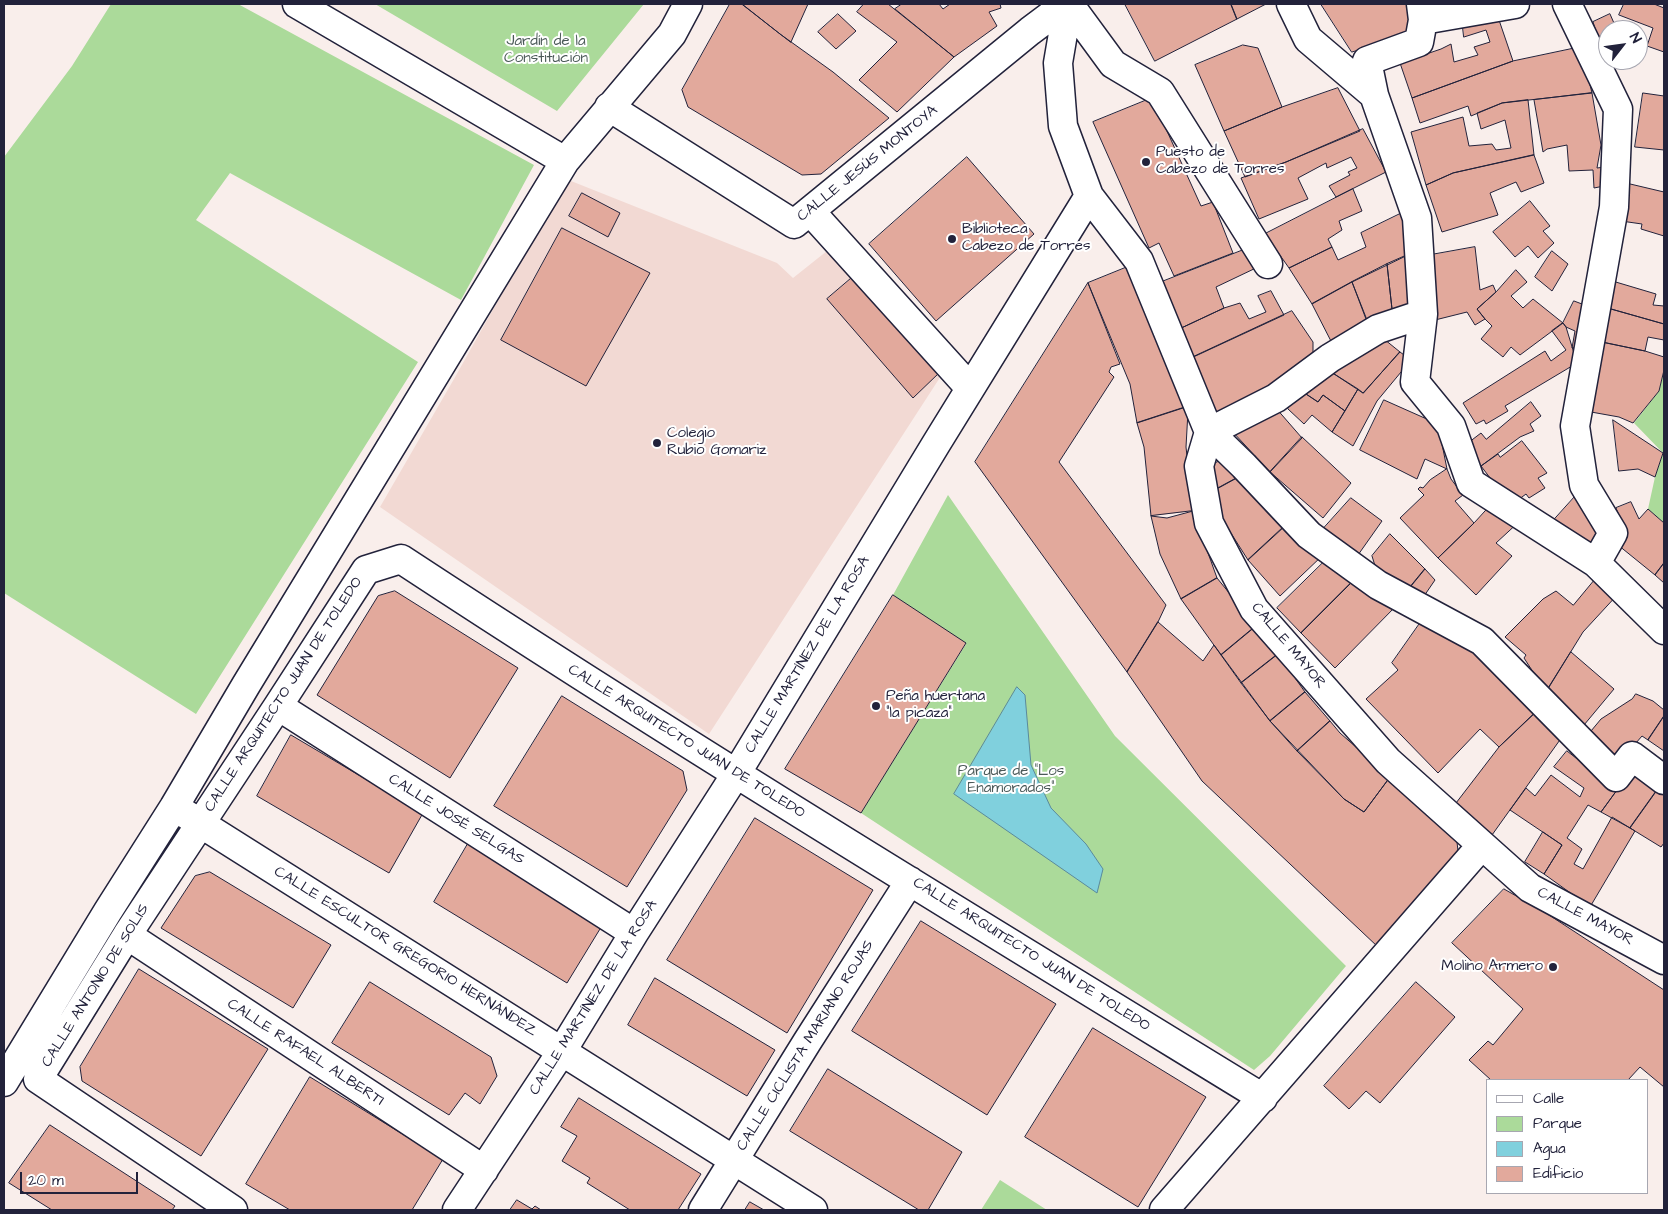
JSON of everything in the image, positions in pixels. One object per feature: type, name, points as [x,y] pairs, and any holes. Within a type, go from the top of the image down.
[{"type":"street","points":[[298,4],[565,161]]},
{"type":"street","points":[[4,1082],[108,910],[174,807],[565,161],[672,34],[688,4]]},
{"type":"street","points":[[1068,4],[1058,63],[1063,126],[1089,196],[1140,262],[1209,432],[1309,535],[1378,584],[1482,642],[1616,777],[1632,756],[1664,780]]},
{"type":"street","points":[[1068,4],[1113,64],[1160,92],[1268,264]]},
{"type":"street","name":"CALLE JESÚS MONTOYA","points":[[609,107],[794,224],[1030,31],[1068,4]]},
{"type":"street","points":[[1291,4],[1308,39],[1374,95]]},
{"type":"street","points":[[1515,4],[1422,12],[1419,42],[1367,61],[1374,95],[1417,218],[1423,314],[1415,382],[1451,426],[1471,482],[1596,563],[1664,630]]},
{"type":"street","points":[[1567,4],[1618,109],[1614,207],[1575,426],[1584,485],[1613,533],[1596,563]]},
{"type":"street","name":"CALLE MARTÍNEZ DE LA ROSA","points":[[457,1210],[562,1051],[634,933],[736,774],[1089,196]]},
{"type":"street","points":[[810,211],[970,388]]},
{"type":"street","points":[[1209,432],[1276,398],[1330,358],[1378,329],[1423,314]]},
{"type":"street","name":"CALLE MAYOR","points":[[1209,432],[1199,466],[1209,523],[1254,609],[1388,760],[1530,888],[1664,960]]},
{"type":"street","name":"CALLE ARQUITECTO JUAN DE TOLEDO","points":[[200,823],[366,570],[401,559],[552,659],[1263,1098]]},
{"type":"street","name":"CALLE JOSÉ SELGAS","points":[[278,706],[634,933]]},
{"type":"street","name":"CALLE ESCULTOR GREGORIO HERNÁNDEZ","points":[[174,807],[813,1210]]},
{"type":"street","name":"CALLE ANTONIO DE SOLIS","points":[[200,823],[127,935],[38,1079],[233,1210]]},
{"type":"street","points":[[1164,1210],[1482,845]]},
{"type":"street","name":"CALLE CICLISTA MARIANO ROJAS","points":[[703,1210],[910,881]]},
{"type":"street","name":"CALLE RAFAEL ALBERTI","points":[[127,935],[484,1170]]},
{"type":"shaded area","name":"Colegio Rubio Gomariz","points":[[571,181],[777,263],[793,278],[832,247],[939,373],[939,379],[709,734],[380,507],[555,199]]},
{"type":"green space","points":[[111,4],[238,4],[534,165],[461,300],[230,173],[196,220],[418,362],[196,714],[4,593],[4,157],[72,66]]},
{"type":"green space","name":"Jardín de la Constitución","points":[[375,4],[644,4],[557,111]]},
{"type":"green space","points":[[1664,370],[1664,523],[1648,509],[1655,477],[1663,453],[1634,423],[1659,391]]},
{"type":"green space","name":"Parque de \"Los Enamorados\"","points":[[948,495],[1115,736],[1346,966],[1270,1056],[1254,1070],[861,813],[966,644],[893,595]]},
{"type":"green space","points":[[1000,1180],[1047,1210],[981,1210]]},
{"type":"water","points":[[1017,687],[1025,695],[1031,765],[1051,808],[1086,844],[1103,869],[1097,893],[954,794]]},
{"type":"building","points":[[730,4],[742,4],[833,72],[889,118],[821,174],[802,175],[688,107],[682,90]]},
{"type":"building","points":[[742,4],[808,4],[791,42]]},
{"type":"building","points":[[864,4],[888,4],[954,57],[897,112],[859,80],[897,42],[857,12]]},
{"type":"building","points":[[902,4],[939,4],[943,9],[950,4],[1000,4],[1001,8],[989,12],[997,26],[954,57],[895,9]]},
{"type":"building","points":[[1125,4],[1231,4],[1237,19],[1155,61]]},
{"type":"building","points":[[1231,4],[1266,4],[1237,19]]},
{"type":"building","points":[[1321,4],[1414,4],[1417,32],[1352,52]]},
{"type":"building","points":[[1624,4],[1654,4],[1664,8],[1664,52],[1648,46],[1653,28],[1648,26],[1648,20],[1632,20],[1619,15]]},
{"type":"building","points":[[838,14],[856,31],[836,49],[818,32]]},
{"type":"building","points":[[1610,14],[1613,20],[1598,20],[1598,38],[1593,22]]},
{"type":"building","points":[[1462,19],[1499,20],[1513,61],[1412,98],[1400,63],[1451,44],[1454,62],[1478,55],[1474,47],[1490,42],[1486,30],[1464,37]]},
{"type":"building","points":[[1243,45],[1258,48],[1282,107],[1224,131],[1195,65]]},
{"type":"building","points":[[1581,47],[1592,93],[1502,103],[1471,116],[1468,106],[1420,123],[1412,98],[1513,61]]},
{"type":"building","points":[[1338,88],[1360,131],[1245,177],[1224,131],[1282,107]]},
{"type":"building","points":[[1592,93],[1601,145],[1597,168],[1605,167],[1604,186],[1594,188],[1593,170],[1569,171],[1567,145],[1547,149],[1543,152],[1534,100]]},
{"type":"building","points":[[1643,93],[1664,96],[1664,150],[1635,147]]},
{"type":"building","name":"Puesto de Cabezo de Torres","points":[[1152,98],[1201,206],[1213,202],[1233,253],[1174,276],[1159,243],[1149,248],[1093,122]]},
{"type":"building","points":[[1528,100],[1534,155],[1453,173],[1426,185],[1411,132],[1463,117],[1469,146],[1492,144],[1496,150],[1511,148],[1505,120],[1481,129],[1477,113],[1502,103]]},
{"type":"building","points":[[1363,129],[1386,172],[1336,197],[1329,186],[1350,175],[1348,172],[1357,168],[1351,157],[1327,168],[1326,163],[1298,178],[1308,199],[1259,219],[1241,178],[1286,162]]},
{"type":"building","points":[[1534,155],[1544,183],[1521,192],[1516,182],[1490,193],[1498,215],[1442,232],[1426,185],[1453,173]]},
{"type":"building","name":"Biblioteca Cabezo de Torres","points":[[967,157],[1034,234],[936,321],[869,244]]},
{"type":"building","points":[[1626,183],[1664,192],[1664,236],[1641,229],[1642,224],[1621,221]]},
{"type":"building","points":[[1353,189],[1362,211],[1339,221],[1342,230],[1328,239],[1332,247],[1289,268],[1265,234]]},
{"type":"building","points":[[582,193],[620,213],[608,237],[569,216]]},
{"type":"building","points":[[1530,201],[1550,226],[1543,231],[1554,243],[1538,258],[1528,246],[1515,257],[1493,232]]},
{"type":"building","points":[[1402,213],[1412,253],[1312,304],[1289,268],[1332,247],[1338,260],[1366,247],[1361,233]]},
{"type":"building","points":[[562,228],[650,273],[586,386],[501,340]]},
{"type":"building","points":[[1475,247],[1480,290],[1493,285],[1496,292],[1477,309],[1485,319],[1475,325],[1467,312],[1435,320],[1425,256]]},
{"type":"building","points":[[1246,249],[1258,267],[1216,287],[1224,308],[1177,330],[1159,283]]},
{"type":"building","points":[[1552,251],[1568,264],[1552,291],[1535,277]]},
{"type":"building","points":[[1412,253],[1414,309],[1392,309],[1387,264]]},
{"type":"building","points":[[1387,264],[1392,309],[1367,320],[1352,282]]},
{"type":"building","points":[[1130,266],[1186,407],[1137,423],[1130,384],[1088,283]]},
{"type":"building","points":[[1516,270],[1527,282],[1511,296],[1523,308],[1533,299],[1563,323],[1520,355],[1511,347],[1503,357],[1481,339],[1492,326],[1477,309]]},
{"type":"building","points":[[854,276],[939,373],[913,398],[827,299]]},
{"type":"building","points":[[1609,280],[1656,294],[1653,305],[1664,306],[1664,324],[1604,307]]},
{"type":"building","points":[[1352,282],[1369,327],[1334,347],[1312,304]]},
{"type":"building","points":[[1088,283],[1120,364],[1111,367],[1109,372],[1114,377],[1059,462],[1166,605],[1158,622],[1127,672],[975,462]]},
{"type":"building","points":[[1271,291],[1284,315],[1189,359],[1177,330],[1224,308],[1240,303],[1249,319],[1266,312],[1258,296]]},
{"type":"building","points":[[1574,301],[1590,307],[1579,347],[1572,348],[1575,331],[1566,327],[1563,323]]},
{"type":"building","points":[[1604,307],[1664,324],[1664,340],[1648,337],[1645,351],[1597,341]]},
{"type":"building","points":[[1292,311],[1313,342],[1313,358],[1221,420],[1189,359]]},
{"type":"building","points":[[1563,323],[1566,327],[1577,363],[1505,406],[1508,411],[1486,424],[1484,420],[1476,424],[1463,403],[1545,351],[1551,361],[1566,350],[1552,331]]},
{"type":"building","points":[[1379,335],[1400,352],[1363,393],[1328,370]]},
{"type":"building","points":[[1597,341],[1664,357],[1664,370],[1659,391],[1633,423],[1619,417],[1591,412]]},
{"type":"building","points":[[1400,352],[1411,360],[1377,401],[1353,446],[1332,432],[1358,389],[1363,393]]},
{"type":"building","points":[[1328,370],[1358,389],[1345,411],[1323,395],[1318,402],[1300,390]]},
{"type":"building","points":[[1300,390],[1318,402],[1323,395],[1345,411],[1332,432],[1312,415],[1304,424],[1288,409]]},
{"type":"building","points":[[1384,400],[1438,424],[1447,469],[1425,459],[1417,479],[1360,450]]},
{"type":"building","points":[[1531,402],[1541,416],[1530,424],[1534,431],[1520,437],[1481,466],[1464,446],[1481,433],[1486,439]]},
{"type":"building","points":[[1186,407],[1188,411],[1186,447],[1193,511],[1167,518],[1151,516],[1144,447],[1137,423]]},
{"type":"building","points":[[1275,407],[1302,438],[1270,472],[1231,430]]},
{"type":"building","points":[[1613,420],[1663,453],[1655,477],[1638,469],[1619,471]]},
{"type":"building","points":[[1302,437],[1351,483],[1323,518],[1270,472]]},
{"type":"building","points":[[1522,441],[1547,473],[1538,478],[1545,488],[1529,498],[1526,494],[1514,503],[1506,499],[1481,466],[1498,454],[1500,457]]},
{"type":"building","points":[[1229,456],[1246,473],[1213,491],[1210,466]]},
{"type":"building","points":[[1447,469],[1451,479],[1463,495],[1455,501],[1474,523],[1438,558],[1400,518],[1424,495],[1418,489],[1420,487],[1423,488],[1430,480]]},
{"type":"building","points":[[1246,473],[1285,526],[1248,560],[1220,516],[1213,491]]},
{"type":"building","points":[[1580,491],[1606,535],[1590,553],[1553,521]]},
{"type":"building","points":[[1351,498],[1382,521],[1358,555],[1324,528]]},
{"type":"building","points":[[1631,502],[1639,519],[1648,509],[1664,523],[1664,563],[1655,575],[1618,545],[1626,535],[1616,508]]},
{"type":"building","points":[[1491,505],[1521,520],[1496,543],[1512,556],[1476,595],[1438,558]]},
{"type":"building","points":[[1193,511],[1217,578],[1181,599],[1160,554],[1151,516]]},
{"type":"building","points":[[1289,522],[1323,555],[1280,596],[1248,560]]},
{"type":"building","points":[[1390,534],[1425,569],[1407,591],[1376,569],[1372,556]]},
{"type":"building","points":[[1329,557],[1355,579],[1301,633],[1277,608]]},
{"type":"building","points":[[1664,563],[1664,583],[1655,575]]},
{"type":"building","points":[[1425,569],[1435,580],[1422,599],[1407,591]]},
{"type":"building","points":[[1598,576],[1619,593],[1583,632],[1546,692],[1524,658],[1526,655],[1505,637],[1543,599],[1556,591],[1573,605]]},
{"type":"building","points":[[1357,577],[1397,605],[1335,668],[1301,633]]},
{"type":"building","points":[[1217,578],[1256,626],[1221,655],[1181,599]]},
{"type":"building","points":[[395,591],[518,668],[450,778],[317,695],[378,596]]},
{"type":"building","name":"Peña huertana \"la picaza\"","points":[[893,595],[966,643],[861,813],[785,769]]},
{"type":"building","points":[[1423,619],[1487,659],[1536,712],[1499,747],[1480,729],[1438,773],[1366,699],[1398,670],[1392,663]]},
{"type":"building","points":[[1158,622],[1203,661],[1214,645],[1270,721],[1344,799],[1364,812],[1390,777],[1456,833],[1459,860],[1378,947],[1202,781],[1127,672]]},
{"type":"building","points":[[1256,626],[1278,654],[1241,683],[1221,655]]},
{"type":"building","points":[[1571,652],[1614,689],[1584,725],[1546,692]]},
{"type":"building","points":[[1278,654],[1305,692],[1270,721],[1241,683]]},
{"type":"building","points":[[1305,692],[1330,721],[1297,751],[1270,721]]},
{"type":"building","points":[[1636,694],[1653,701],[1664,710],[1664,716],[1648,740],[1642,736],[1616,766],[1586,737],[1601,719],[1632,699]]},
{"type":"building","points":[[562,696],[683,771],[687,790],[627,887],[494,806]]},
{"type":"building","points":[[1536,712],[1562,737],[1492,835],[1456,803],[1499,747]]},
{"type":"building","points":[[1664,716],[1664,751],[1648,740]]},
{"type":"building","points":[[1330,721],[1340,733],[1390,777],[1364,812],[1344,799],[1297,751]]},
{"type":"building","points":[[291,735],[423,813],[389,873],[257,796]]},
{"type":"building","points":[[1567,751],[1617,790],[1601,812],[1588,805],[1567,838],[1582,849],[1574,864],[1583,869],[1612,817],[1635,831],[1590,907],[1544,874],[1562,845],[1510,810],[1526,788],[1535,796],[1551,775],[1580,797],[1584,788],[1554,767]]},
{"type":"building","points":[[1637,768],[1660,786],[1630,828],[1601,812],[1617,790]]},
{"type":"building","points":[[1660,786],[1664,790],[1664,843],[1661,847],[1630,828]]},
{"type":"building","points":[[755,818],[873,890],[787,1033],[667,960]]},
{"type":"building","points":[[1543,832],[1562,845],[1544,874],[1525,862]]},
{"type":"building","points":[[469,842],[603,924],[567,983],[434,902]]},
{"type":"building","points":[[210,872],[331,945],[293,1008],[161,928],[195,876]]},
{"type":"building","name":"Molino Armero","points":[[1504,889],[1546,913],[1664,990],[1664,1087],[1640,1067],[1629,1079],[1490,1079],[1469,1060],[1488,1041],[1493,1045],[1523,1009],[1452,943]]},
{"type":"building","points":[[921,921],[1056,1004],[987,1115],[852,1031]]},
{"type":"building","points":[[139,969],[268,1049],[201,1156],[82,1081],[80,1067]]},
{"type":"building","points":[[655,978],[775,1050],[747,1096],[628,1025]]},
{"type":"building","points":[[370,982],[491,1057],[497,1076],[480,1104],[465,1093],[449,1115],[332,1043]]},
{"type":"building","points":[[1416,982],[1455,1017],[1380,1103],[1366,1091],[1349,1109],[1324,1086]]},
{"type":"building","points":[[1093,1028],[1206,1097],[1138,1207],[1025,1137]]},
{"type":"building","points":[[828,1069],[962,1152],[928,1210],[919,1210],[790,1131]]},
{"type":"building","points":[[310,1077],[443,1159],[412,1210],[290,1210],[246,1184]]},
{"type":"building","points":[[579,1098],[701,1174],[678,1210],[630,1210],[587,1183],[590,1178],[562,1161],[577,1136],[561,1127]]},
{"type":"building","points":[[50,1125],[175,1206],[172,1210],[52,1210],[9,1183]]},
{"type":"building","points":[[517,1200],[532,1209],[535,1206],[541,1210],[510,1210]]},
{"type":"building","points":[[750,1202],[764,1210],[745,1210]]},
{"type":"place","name":"Puesto de Cabezo de Torres","points":[[1146,162]]},
{"type":"place","name":"Biblioteca Cabezo de Torres","points":[[952,239]]},
{"type":"place","name":"Colegio Rubio Gomariz","points":[[657,443]]},
{"type":"place","name":"Peña huertana \"la picaza\"","points":[[876,706]]},
{"type":"place","name":"Molino Armero","points":[[1553,967]]}]
